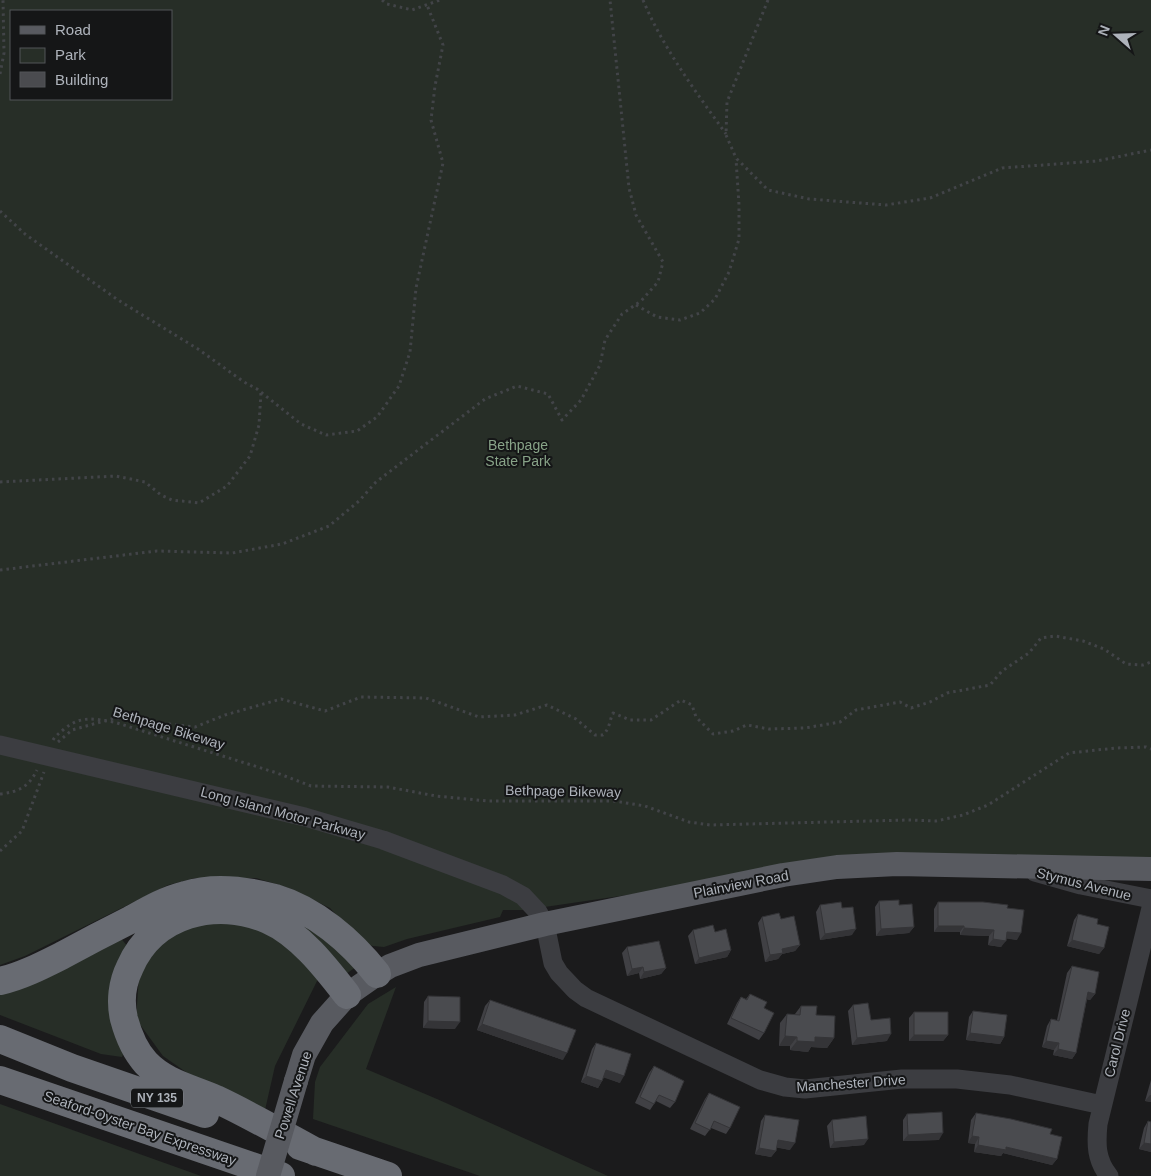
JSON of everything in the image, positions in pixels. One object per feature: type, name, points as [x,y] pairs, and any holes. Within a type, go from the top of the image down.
[{"type":"highway","points":[[0,981],[40,966],[170,900],[194,893],[218,890],[250,892],[282,900],[298,907],[312,915],[356,950],[377,974]]},
{"type":"highway","points":[[316,1152],[214,1099],[178,1085],[155,1071],[137,1051],[126,1026],[123,1012],[124,986],[133,960],[141,947],[161,928],[186,915],[220,911],[254,915],[281,927],[316,956],[347,995]]},
{"type":"highway","name":"NY 135","points":[[0,1039],[152,1096],[388,1176]]},
{"type":"highway","name":"Seaford-Oyster Bay Expressway","points":[[0,1080],[281,1176]]},
{"type":"main road","name":"Plainview Road","points":[[347,995],[390,966],[419,955],[545,924],[783,875],[837,867],[897,864],[1151,869]]},
{"type":"main road","name":"Powell Avenue","points":[[268,1176],[304,1055],[322,1023],[347,995]]},
{"type":"street","name":"Long Island Motor Parkway","points":[[0,745],[304,817],[383,840],[503,885],[523,896],[538,912],[545,924]]},
{"type":"street","name":"Stymus Avenue","points":[[1018,867],[1081,885],[1151,899]]},
{"type":"street","name":"Carol Drive","points":[[1109,1176],[1098,1156],[1097,1141],[1102,1105],[1151,908]]},
{"type":"street","name":"Manchester Drive","points":[[545,924],[553,963],[559,973],[575,990],[586,998],[760,1080],[785,1087],[805,1089],[902,1079],[958,1079],[1010,1085],[1102,1105]]},
{"type":"path","points":[[0,74],[4,52],[3,0]]},
{"type":"path","points":[[382,0],[387,4],[412,10],[440,0]]},
{"type":"path","points":[[0,570],[157,551],[232,553],[282,544],[329,526],[359,500],[376,482],[485,399],[517,386],[548,394],[562,420],[581,400],[600,365],[605,340],[622,314],[636,305],[658,282],[663,262],[636,216],[629,188],[610,0]]},
{"type":"path","points":[[636,305],[657,317],[680,320],[700,313],[715,298],[729,272],[739,239],[736,158],[726,135],[653,24],[643,0]]},
{"type":"path","points":[[726,135],[728,102],[768,0]]},
{"type":"path","points":[[0,211],[25,234],[118,300],[198,349],[261,392],[301,424],[326,435],[357,431],[377,417],[399,386],[410,352],[416,288],[443,163],[431,120],[443,46],[427,5]]},
{"type":"path","points":[[736,158],[768,190],[809,199],[886,205],[930,198],[1002,168],[1097,161],[1151,150]]},
{"type":"path","points":[[0,482],[116,476],[145,482],[161,495],[172,500],[199,504],[227,486],[250,456],[260,425],[261,392]]},
{"type":"path","points":[[0,851],[22,831],[44,775],[47,755],[55,744],[72,730],[115,718],[195,727],[225,715],[282,699],[325,710],[361,698],[426,698],[480,717],[515,715],[547,704],[576,719],[595,735],[603,735],[609,729],[614,714],[630,720],[651,720],[681,700],[692,705],[696,717],[713,734],[733,731],[747,725],[770,729],[805,728],[840,722],[856,710],[900,702],[911,708],[930,702],[947,693],[990,685],[1002,670],[1029,653],[1041,638],[1055,636],[1083,641],[1104,649],[1126,664],[1143,665],[1151,662]]},
{"type":"path","name":"Bethpage Bikeway","points":[[0,794],[16,792],[33,778],[55,737],[73,722],[87,718],[106,720],[268,770],[311,786],[388,787],[436,796],[487,801],[614,801],[645,806],[689,822],[710,826],[908,820],[936,822],[988,805],[1069,753],[1116,748],[1146,747],[1151,749]]},
{"type":"green space","name":"Bethpage State Park","points":[[0,0],[1151,0],[1151,869],[868,860],[524,910],[503,910],[500,917],[407,939],[384,947],[362,943],[330,908],[286,887],[256,878],[195,878],[168,885],[25,956],[0,965]]},
{"type":"green space","points":[[304,917],[356,967],[346,974],[299,927]]},
{"type":"green space","points":[[200,921],[255,927],[290,947],[318,979],[275,1066],[265,1110],[203,1084],[163,1056],[136,1019],[139,976],[163,938]]},
{"type":"green space","points":[[119,936],[128,947],[124,1052],[122,1057],[101,1054],[0,1015],[0,988]]},
{"type":"green space","points":[[396,987],[366,1069],[608,1176],[480,1176],[313,1119],[315,1082],[320,1067],[368,1004]]},
{"type":"green space","points":[[0,1104],[201,1176],[0,1176]]},
{"type":"building","points":[[899,900],[899,905],[912,904],[914,927],[881,929],[879,901]]},
{"type":"building","points":[[841,902],[842,908],[853,907],[856,929],[825,934],[820,905]]},
{"type":"building","points":[[938,902],[983,902],[1008,905],[1007,908],[1024,910],[1021,933],[1007,932],[1006,941],[993,939],[994,930],[964,928],[964,926],[938,926]]},
{"type":"building","points":[[779,913],[781,919],[794,916],[800,945],[782,949],[783,953],[770,955],[762,917]]},
{"type":"building","points":[[1078,914],[1098,919],[1097,924],[1109,927],[1104,948],[1072,940]]},
{"type":"building","points":[[713,925],[715,932],[726,929],[731,950],[699,958],[693,930]]},
{"type":"building","points":[[659,941],[666,968],[644,972],[643,967],[632,969],[627,947]]},
{"type":"building","points":[[1072,966],[1099,972],[1095,994],[1088,992],[1076,1053],[1058,1049],[1059,1043],[1046,1041],[1051,1019],[1059,1021]]},
{"type":"building","points":[[750,994],[767,1002],[764,1008],[774,1013],[764,1033],[731,1018],[741,997],[747,1000]]},
{"type":"building","points":[[428,996],[460,997],[460,1022],[428,1021]]},
{"type":"building","points":[[490,1000],[576,1030],[567,1053],[482,1024]]},
{"type":"building","points":[[868,1003],[871,1020],[890,1018],[891,1034],[857,1038],[853,1005]]},
{"type":"building","points":[[801,1006],[817,1006],[816,1015],[835,1016],[834,1038],[815,1037],[815,1042],[797,1041],[797,1037],[785,1036],[787,1014],[800,1015]]},
{"type":"building","points":[[973,1011],[1007,1015],[1004,1037],[970,1033]]},
{"type":"building","points":[[914,1012],[948,1012],[948,1035],[914,1035]]},
{"type":"building","points":[[596,1043],[631,1054],[624,1076],[606,1070],[602,1081],[586,1076]]},
{"type":"building","points":[[654,1066],[684,1081],[675,1102],[659,1095],[654,1104],[640,1097]]},
{"type":"building","points":[[709,1093],[740,1107],[730,1128],[714,1121],[710,1130],[695,1123]]},
{"type":"building","points":[[942,1112],[943,1133],[908,1135],[907,1114]]},
{"type":"building","points":[[976,1113],[1052,1129],[1050,1134],[1062,1137],[1057,1159],[1006,1147],[1006,1150],[978,1145],[979,1137],[972,1136]]},
{"type":"building","points":[[765,1115],[799,1120],[795,1143],[778,1140],[776,1151],[759,1148]]},
{"type":"building","points":[[866,1116],[868,1139],[834,1142],[832,1120]]},
{"type":"building","points":[[1148,1121],[1151,1122],[1151,1144],[1144,1143]]}]
